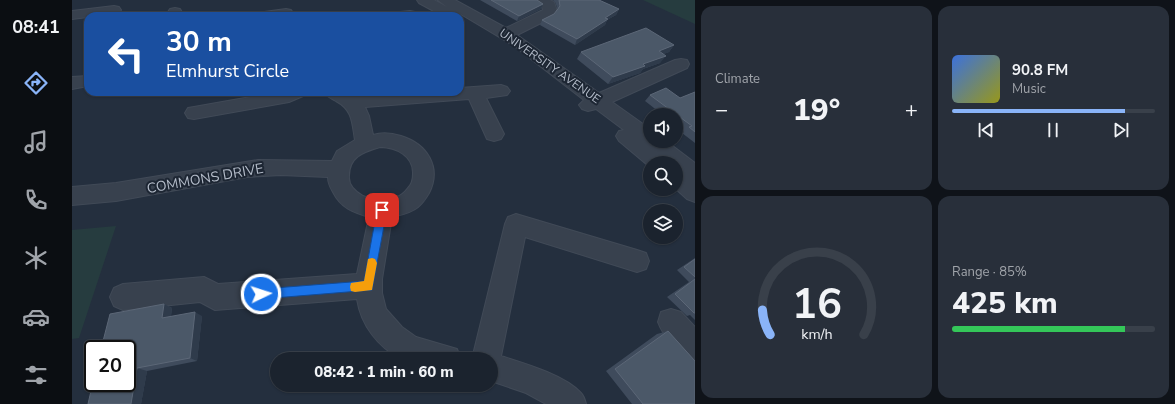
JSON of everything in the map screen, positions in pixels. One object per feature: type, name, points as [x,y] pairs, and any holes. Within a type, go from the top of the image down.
[{"type":"street","points":[[72,7],[76,0]]},
{"type":"street","points":[[424,0],[446,12]]},
{"type":"street","name":"UNIVERSITY AVENUE","points":[[446,0],[506,34],[593,103],[652,156]]},
{"type":"street","points":[[506,34],[546,15],[550,11],[548,4],[539,0]]},
{"type":"street","points":[[97,12],[114,10]]},
{"type":"street","points":[[72,15],[84,14]]},
{"type":"street","name":"UNIVERSITY AVENUE","points":[[464,22],[538,71],[593,103],[643,135]]},
{"type":"street","points":[[593,103],[681,64]]},
{"type":"street","points":[[72,83],[84,82]]},
{"type":"street","points":[[464,94],[501,91]]},
{"type":"street","points":[[475,93],[494,134]]},
{"type":"street","points":[[194,112],[289,96]]},
{"type":"street","points":[[340,96],[352,102],[358,109],[365,142]]},
{"type":"street","points":[[352,102],[434,96]]},
{"type":"street","points":[[387,140],[407,146],[417,154],[424,165],[425,177],[421,189],[412,200],[398,207],[382,210],[363,206],[347,197],[338,184],[338,169],[341,160],[347,152],[365,142],[387,140]]},
{"type":"street","name":"UNIVERSITY AVENUE","points":[[661,148],[695,174]]},
{"type":"street","name":"COMMONS DRIVE","points":[[72,196],[102,195],[248,168],[276,166],[338,169]]},
{"type":"street","points":[[683,182],[695,193]]},
{"type":"street","points":[[382,210],[369,276],[369,299],[376,319],[395,341],[415,352]]},
{"type":"street","points":[[488,352],[516,224],[637,261]]},
{"type":"street","points":[[123,297],[204,289],[215,297],[369,286]]},
{"type":"street","points":[[671,322],[695,347]]},
{"type":"street","points":[[498,369],[521,376],[557,392],[571,404]]},
{"type":"green space","points":[[643,0],[695,0],[695,24]]},
{"type":"green space","points":[[116,226],[79,338],[72,339],[72,230]]},
{"type":"building","points":[[491,0],[537,0],[543,4],[519,16]]},
{"type":"building","points":[[559,0],[599,0],[619,9],[605,18],[608,19],[577,39],[542,20],[554,14],[560,6]]},
{"type":"building","points":[[646,28],[674,45],[659,51],[666,56],[643,64],[645,66],[613,77],[581,52]]},
{"type":"building","points":[[666,88],[680,98],[695,92],[695,132],[689,127],[692,126],[683,119],[683,108],[668,108],[650,95]]},
{"type":"building","points":[[695,259],[695,277],[684,267]]},
{"type":"building","points":[[695,279],[695,313],[694,313],[675,294]]},
{"type":"building","points":[[164,304],[162,318],[195,312],[190,358],[137,368],[136,374],[136,340],[103,340],[110,314]]},
{"type":"building","points":[[668,331],[695,361],[695,404],[643,404],[615,369]]},
{"type":"building","points":[[91,392],[133,392],[131,404],[88,404]]},
{"type":"slow traffic","points":[[355,287],[369,286],[369,276],[372,263]]},
{"type":"route","points":[[261,294],[369,286],[369,276],[382,210]]}]
